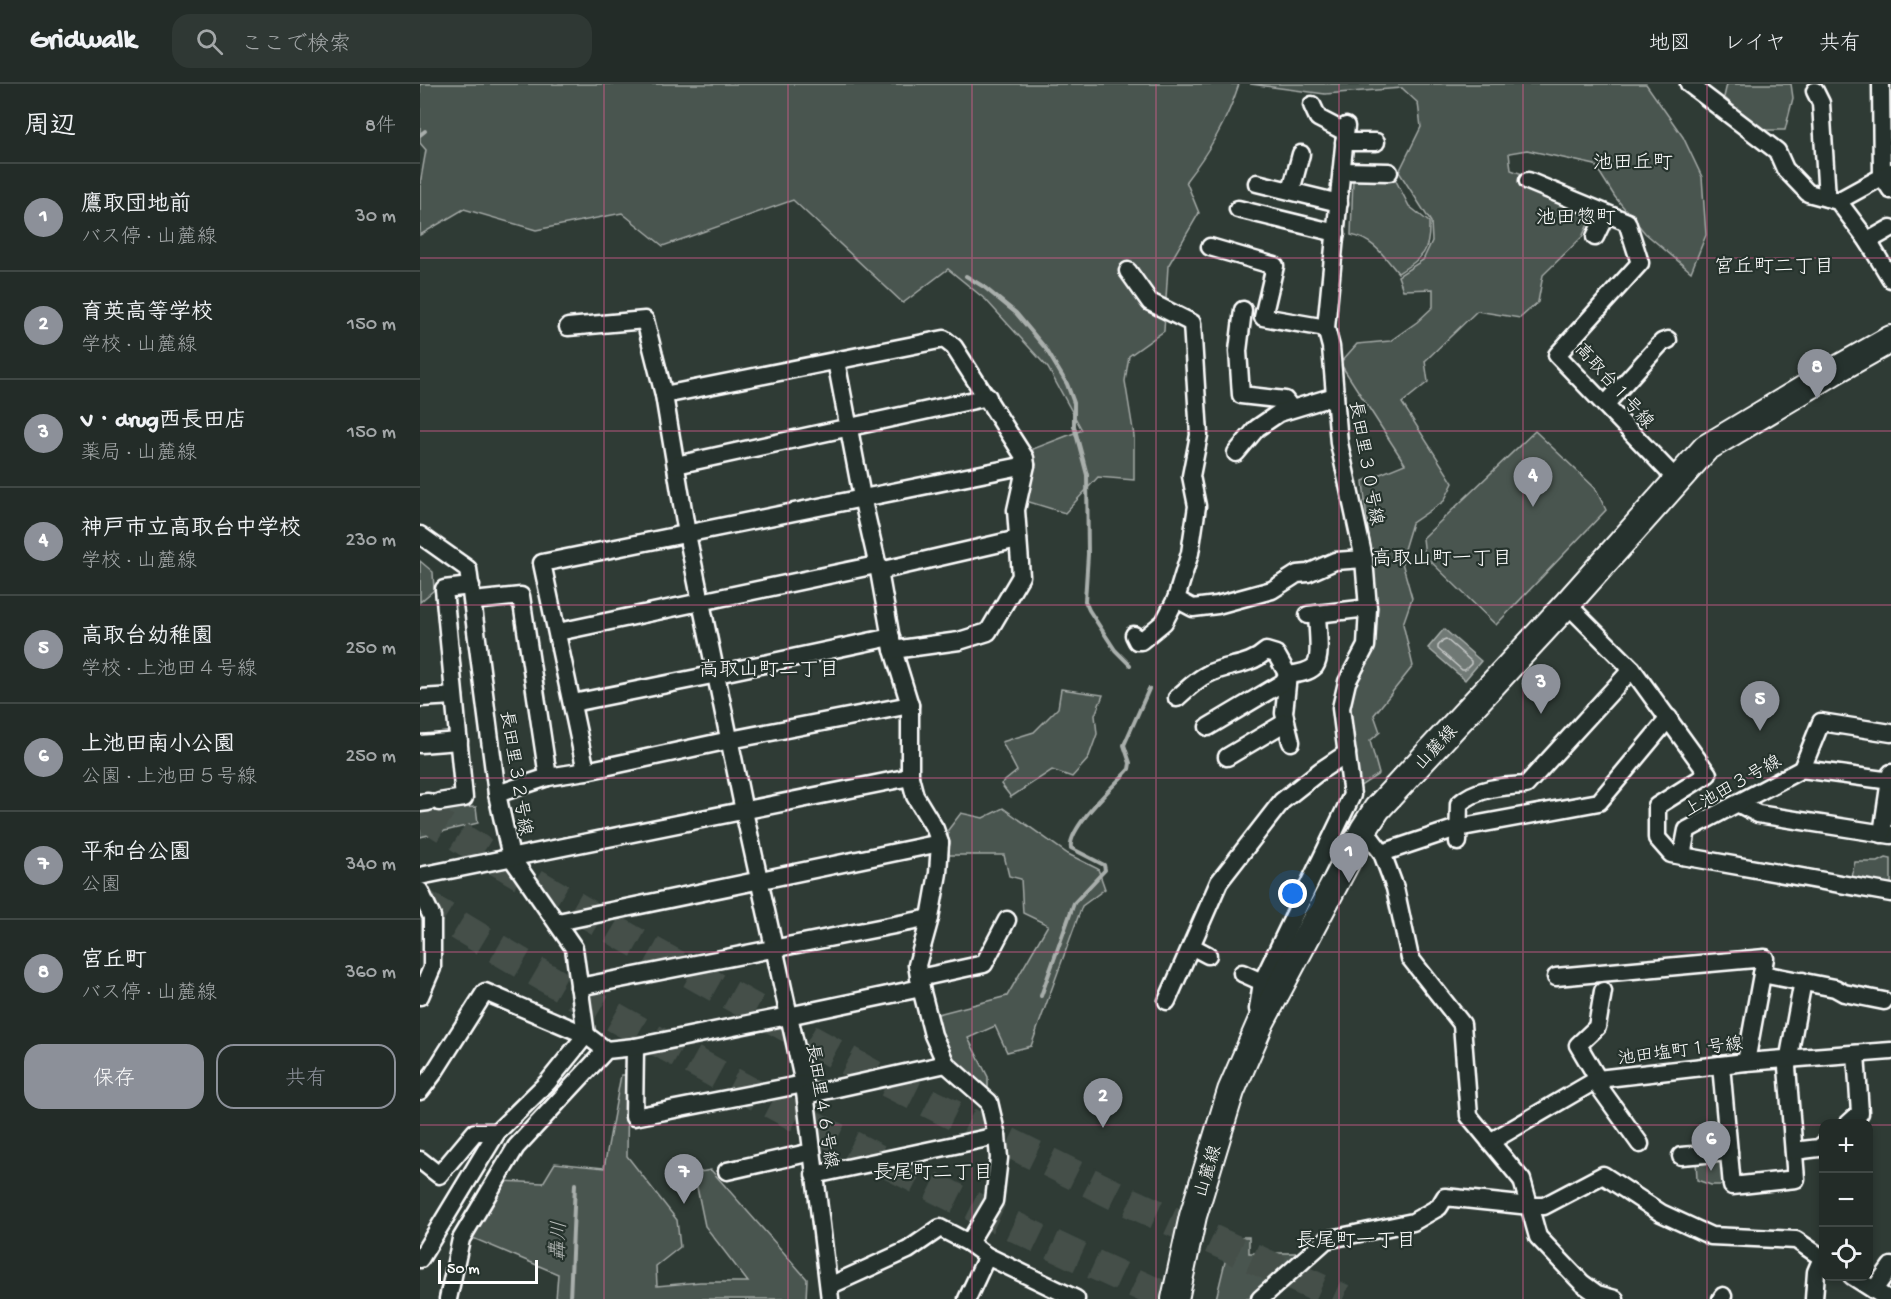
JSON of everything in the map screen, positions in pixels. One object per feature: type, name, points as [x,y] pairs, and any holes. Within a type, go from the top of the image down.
[{"type":"main road","name":"山麓線","points":[[1175,1299],[1193,1216],[1228,1102],[1261,1022],[1364,829],[1377,809],[1568,604],[1707,448],[1891,339]]},
{"type":"street","points":[[1689,84],[1777,151],[1785,169],[1808,193],[1832,200],[1868,241],[1891,279]]},
{"type":"street","points":[[1832,200],[1888,179],[1881,84]]},
{"type":"street","points":[[1815,91],[1821,103],[1832,200]]},
{"type":"street","points":[[1312,105],[1318,118],[1345,133],[1376,142]]},
{"type":"street","name":"長田里３０号線","points":[[1262,982],[1352,795],[1341,708],[1347,682],[1366,646],[1368,608],[1364,559],[1340,443],[1331,347],[1326,328],[1345,133]]},
{"type":"street","points":[[1291,191],[1301,154]]},
{"type":"street","points":[[1342,171],[1389,171]]},
{"type":"street","points":[[1528,181],[1606,214],[1596,237]]},
{"type":"street","points":[[1257,183],[1339,203]]},
{"type":"street","points":[[1238,209],[1336,233]]},
{"type":"street","name":"高取台１号線","points":[[1606,214],[1626,222],[1640,263],[1557,355],[1678,481]]},
{"type":"street","points":[[1868,241],[1891,228]]},
{"type":"street","points":[[1210,247],[1275,266],[1263,316],[1326,328]]},
{"type":"street","points":[[1128,272],[1150,302],[1192,323],[1199,435],[1191,484],[1197,506],[1190,553],[1176,599],[1164,622],[1141,640],[1137,641],[1134,635]]},
{"type":"street","points":[[1243,310],[1238,351],[1241,396],[1286,400],[1290,408]]},
{"type":"street","name":"長田里４６号線","points":[[568,327],[645,320],[664,395],[687,534],[805,1090],[829,1292]]},
{"type":"street","points":[[573,703],[717,674],[892,644],[959,641],[988,632],[1021,576],[1017,510],[1026,465],[1025,458],[954,347],[944,339],[664,395]]},
{"type":"street","points":[[1605,405],[1662,342],[1668,340]]},
{"type":"street","points":[[836,361],[892,644],[910,705],[910,777],[915,796],[935,829],[940,843],[938,873],[930,918],[917,965],[920,983],[933,1035],[946,1064],[989,1102],[997,1136],[999,1158],[994,1201],[969,1243]]},
{"type":"street","points":[[1236,453],[1257,428],[1290,408],[1335,396]]},
{"type":"street","points":[[676,465],[988,398]]},
{"type":"street","points":[[586,771],[542,563],[1026,465]]},
{"type":"street","points":[[420,535],[470,586]]},
{"type":"street","points":[[558,632],[1018,539]]},
{"type":"street","points":[[1176,599],[1192,608],[1217,605],[1272,590],[1297,574],[1308,573],[1335,561],[1364,559]]},
{"type":"street","points":[[429,802],[464,798],[444,589],[470,586],[521,596],[548,777]]},
{"type":"street","name":"長田里３２号線","points":[[470,586],[497,794],[511,857],[574,948],[586,1035]]},
{"type":"street","points":[[1568,604],[1632,669],[1708,774],[1657,806],[1657,837],[1677,855],[1891,892]]},
{"type":"street","points":[[1208,727],[1282,683],[1288,675],[1304,673],[1315,666],[1319,656],[1312,615],[1368,608]]},
{"type":"street","points":[[1177,698],[1207,674],[1259,658],[1266,651],[1276,654],[1288,675],[1284,713],[1291,742]]},
{"type":"street","points":[[1458,835],[1459,804],[1469,794],[1526,784],[1632,669]]},
{"type":"street","points":[[420,698],[454,696]]},
{"type":"street","points":[[497,794],[548,777],[910,705]]},
{"type":"street","points":[[1382,853],[1599,802],[1669,718]]},
{"type":"street","points":[[1227,757],[1286,722]]},
{"type":"street","points":[[1802,769],[1821,722],[1891,733]]},
{"type":"street","points":[[420,744],[459,741]]},
{"type":"street","points":[[1167,1001],[1220,882],[1282,801],[1347,753]]},
{"type":"street","name":"上池田３号線","points":[[1677,855],[1687,830],[1802,769],[1891,778]]},
{"type":"street","points":[[420,876],[910,777]]},
{"type":"street","points":[[1739,804],[1758,814],[1887,834],[1891,778]]},
{"type":"street","points":[[1364,829],[1382,853],[1395,888],[1410,958],[1462,1024],[1469,1116],[1522,1180],[1538,1237],[1596,1296],[1615,1299]]},
{"type":"street","points":[[558,922],[940,843]]},
{"type":"street","points":[[420,891],[432,917],[432,968],[420,996]]},
{"type":"street","points":[[579,987],[930,918]]},
{"type":"street","points":[[448,1299],[461,1239],[516,1147],[606,1050],[635,1047],[788,1016],[920,983],[984,964],[1007,920]]},
{"type":"street","points":[[1191,946],[1208,955]]},
{"type":"street","points":[[1556,977],[1765,958],[1746,1062]]},
{"type":"street","points":[[1242,973],[1262,982],[1258,1009],[1261,1022]]},
{"type":"street","points":[[1762,974],[1835,987],[1844,993],[1884,1001]]},
{"type":"street","points":[[1721,1065],[1732,1186],[1796,1179],[1787,1067],[1803,981]]},
{"type":"street","points":[[1603,991],[1597,1028],[1578,1045],[1598,1079],[1600,1088],[1640,1144]]},
{"type":"street","points":[[420,1091],[434,1074],[485,992],[586,1035],[606,1050]]},
{"type":"street","points":[[420,1259],[497,1132],[548,1082],[586,1035]]},
{"type":"street","points":[[635,1047],[634,1117],[805,1090],[946,1064]]},
{"type":"street","name":"池田塩町１号線","points":[[1490,1142],[1598,1079],[1746,1062],[1891,1051]]},
{"type":"street","points":[[1853,1119],[1860,1113],[1856,1054]]},
{"type":"street","points":[[420,1160],[440,1176],[475,1132],[497,1132]]},
{"type":"street","points":[[814,1175],[997,1136]]},
{"type":"street","points":[[1794,1151],[1819,1148]]},
{"type":"street","points":[[727,1171],[812,1152]]},
{"type":"street","points":[[1681,1156],[1729,1152]]},
{"type":"street","points":[[1260,1299],[1326,1240],[1413,1222],[1439,1207],[1445,1197],[1544,1206],[1603,1175],[1661,1213],[1711,1236],[1796,1240],[1819,1255]]},
{"type":"street","points":[[829,1292],[908,1250],[940,1228],[969,1243],[987,1256],[1076,1299]]},
{"type":"street","points":[[967,1299],[987,1256]]},
{"type":"street","points":[[1814,1299],[1816,1272],[1819,1266]]},
{"type":"street","points":[[1860,1281],[1881,1295],[1891,1266]]},
{"type":"shaded area","points":[[420,84],[1239,84],[1217,135],[1186,181],[1199,213],[1168,266],[1164,331],[1129,356],[1125,381],[1134,436],[1134,480],[1098,477],[1065,513],[1026,501],[1033,449],[1082,430],[1048,368],[986,300],[948,269],[903,303],[793,200],[663,246],[622,213],[536,230],[464,209],[420,235],[420,184],[426,150],[420,143]]},
{"type":"shaded area","points":[[1250,84],[1646,84],[1683,137],[1702,177],[1706,235],[1691,272],[1645,233],[1615,197],[1595,165],[1527,150],[1509,153],[1511,170],[1599,201],[1582,237],[1543,275],[1538,302],[1520,318],[1477,311],[1425,361],[1428,382],[1402,403],[1453,483],[1444,501],[1412,523],[1401,559],[1412,598],[1403,624],[1413,666],[1374,715],[1380,732],[1370,741],[1379,774],[1359,787],[1349,691],[1366,657],[1376,611],[1363,481],[1405,464],[1340,363],[1357,344],[1390,341],[1417,322],[1433,307],[1433,289],[1403,290],[1398,276],[1423,260],[1432,241],[1431,222],[1399,172],[1421,127],[1418,103],[1402,88],[1325,94]]},
{"type":"shaded area","points":[[1727,84],[1791,84],[1793,98],[1785,130],[1760,130],[1724,97]]},
{"type":"shaded area","points":[[1353,177],[1395,179],[1409,206],[1429,222],[1428,241],[1423,253],[1414,263],[1398,273],[1372,244],[1351,235]]},
{"type":"shaded area","points":[[1535,431],[1595,488],[1606,510],[1496,625],[1425,556],[1423,538]]},
{"type":"shaded area","points":[[420,561],[433,572],[434,590],[420,602]]},
{"type":"shaded area","points":[[1061,689],[1103,695],[1095,715],[1097,734],[1088,759],[1072,777],[1052,770],[1011,797],[1001,784],[1017,771],[1002,742],[1034,732],[1058,708]]},
{"type":"shaded area","points":[[476,807],[478,823],[420,837],[420,810]]},
{"type":"shaded area","points":[[1003,808],[1068,854],[1098,869],[1105,889],[1082,906],[1031,1046],[1007,1052],[995,1026],[968,1038],[988,1077],[988,1096],[950,1062],[934,1015],[1007,996],[1048,925],[1023,913],[1021,879],[1009,876],[1004,855],[949,855],[948,830],[961,813],[983,818]]},
{"type":"shaded area","points":[[1886,858],[1891,859],[1891,887],[1850,880],[1855,862],[1878,862]]},
{"type":"shaded area","points":[[621,1075],[628,1075],[627,1156],[677,1220],[680,1247],[656,1266],[657,1286],[700,1282],[748,1282],[705,1226],[694,1173],[711,1170],[807,1279],[806,1299],[556,1299],[558,1274],[468,1236],[500,1181],[543,1183],[555,1163],[604,1168]]},
{"type":"shaded area","points":[[1718,1158],[1724,1163],[1726,1185],[1711,1185],[1697,1180],[1696,1160]]},
{"type":"shaded area","points":[[1231,1237],[1249,1237],[1249,1253],[1303,1253],[1252,1299],[1216,1299]]},
{"type":"water","points":[[1444,629],[1481,661],[1465,680],[1428,648]]},
{"type":"waterway","points":[[420,135],[425,131]]},
{"type":"waterway","points":[[966,276],[984,287],[1016,313],[1046,349],[1067,384],[1074,403],[1074,426],[1087,475],[1088,554],[1085,601],[1115,650],[1130,665]]},
{"type":"waterway","points":[[1041,996],[1074,903],[1105,870],[1104,865],[1071,848],[1072,839],[1084,818],[1129,769],[1130,763],[1124,745],[1149,689]]},
{"type":"waterway","name":"轟川","points":[[570,1299],[575,1184]]},
{"type":"tunnel","points":[[420,812],[630,939],[877,1077],[1121,1198],[1343,1299]]},
{"type":"tunnel","points":[[420,902],[602,1010],[883,1162],[1170,1299]]},
{"type":"place","name":"宮丘町","points":[[1817,399]]},
{"type":"place","name":"神戸市立高取台中学校","points":[[1533,507]]},
{"type":"place","name":"V・drug西長田店","points":[[1541,714]]},
{"type":"place","name":"高取台幼稚園","points":[[1760,731]]},
{"type":"place","name":"鷹取団地前","points":[[1349,883]]},
{"type":"place","name":"育英高等学校","points":[[1103,1128]]},
{"type":"place","name":"上池田南小公園","points":[[1711,1171]]},
{"type":"place","name":"平和台公園","points":[[684,1204]]},
{"type":"district","name":"池田丘町","points":[[1633,161]]},
{"type":"district","name":"池田惣町","points":[[1576,216]]},
{"type":"district","name":"宮丘町二丁目","points":[[1774,265]]},
{"type":"district","name":"高取山町一丁目","points":[[1442,557]]},
{"type":"district","name":"高取山町二丁目","points":[[769,668]]},
{"type":"district","name":"長尾町二丁目","points":[[933,1171]]},
{"type":"district","name":"長尾町一丁目","points":[[1356,1239]]}]
